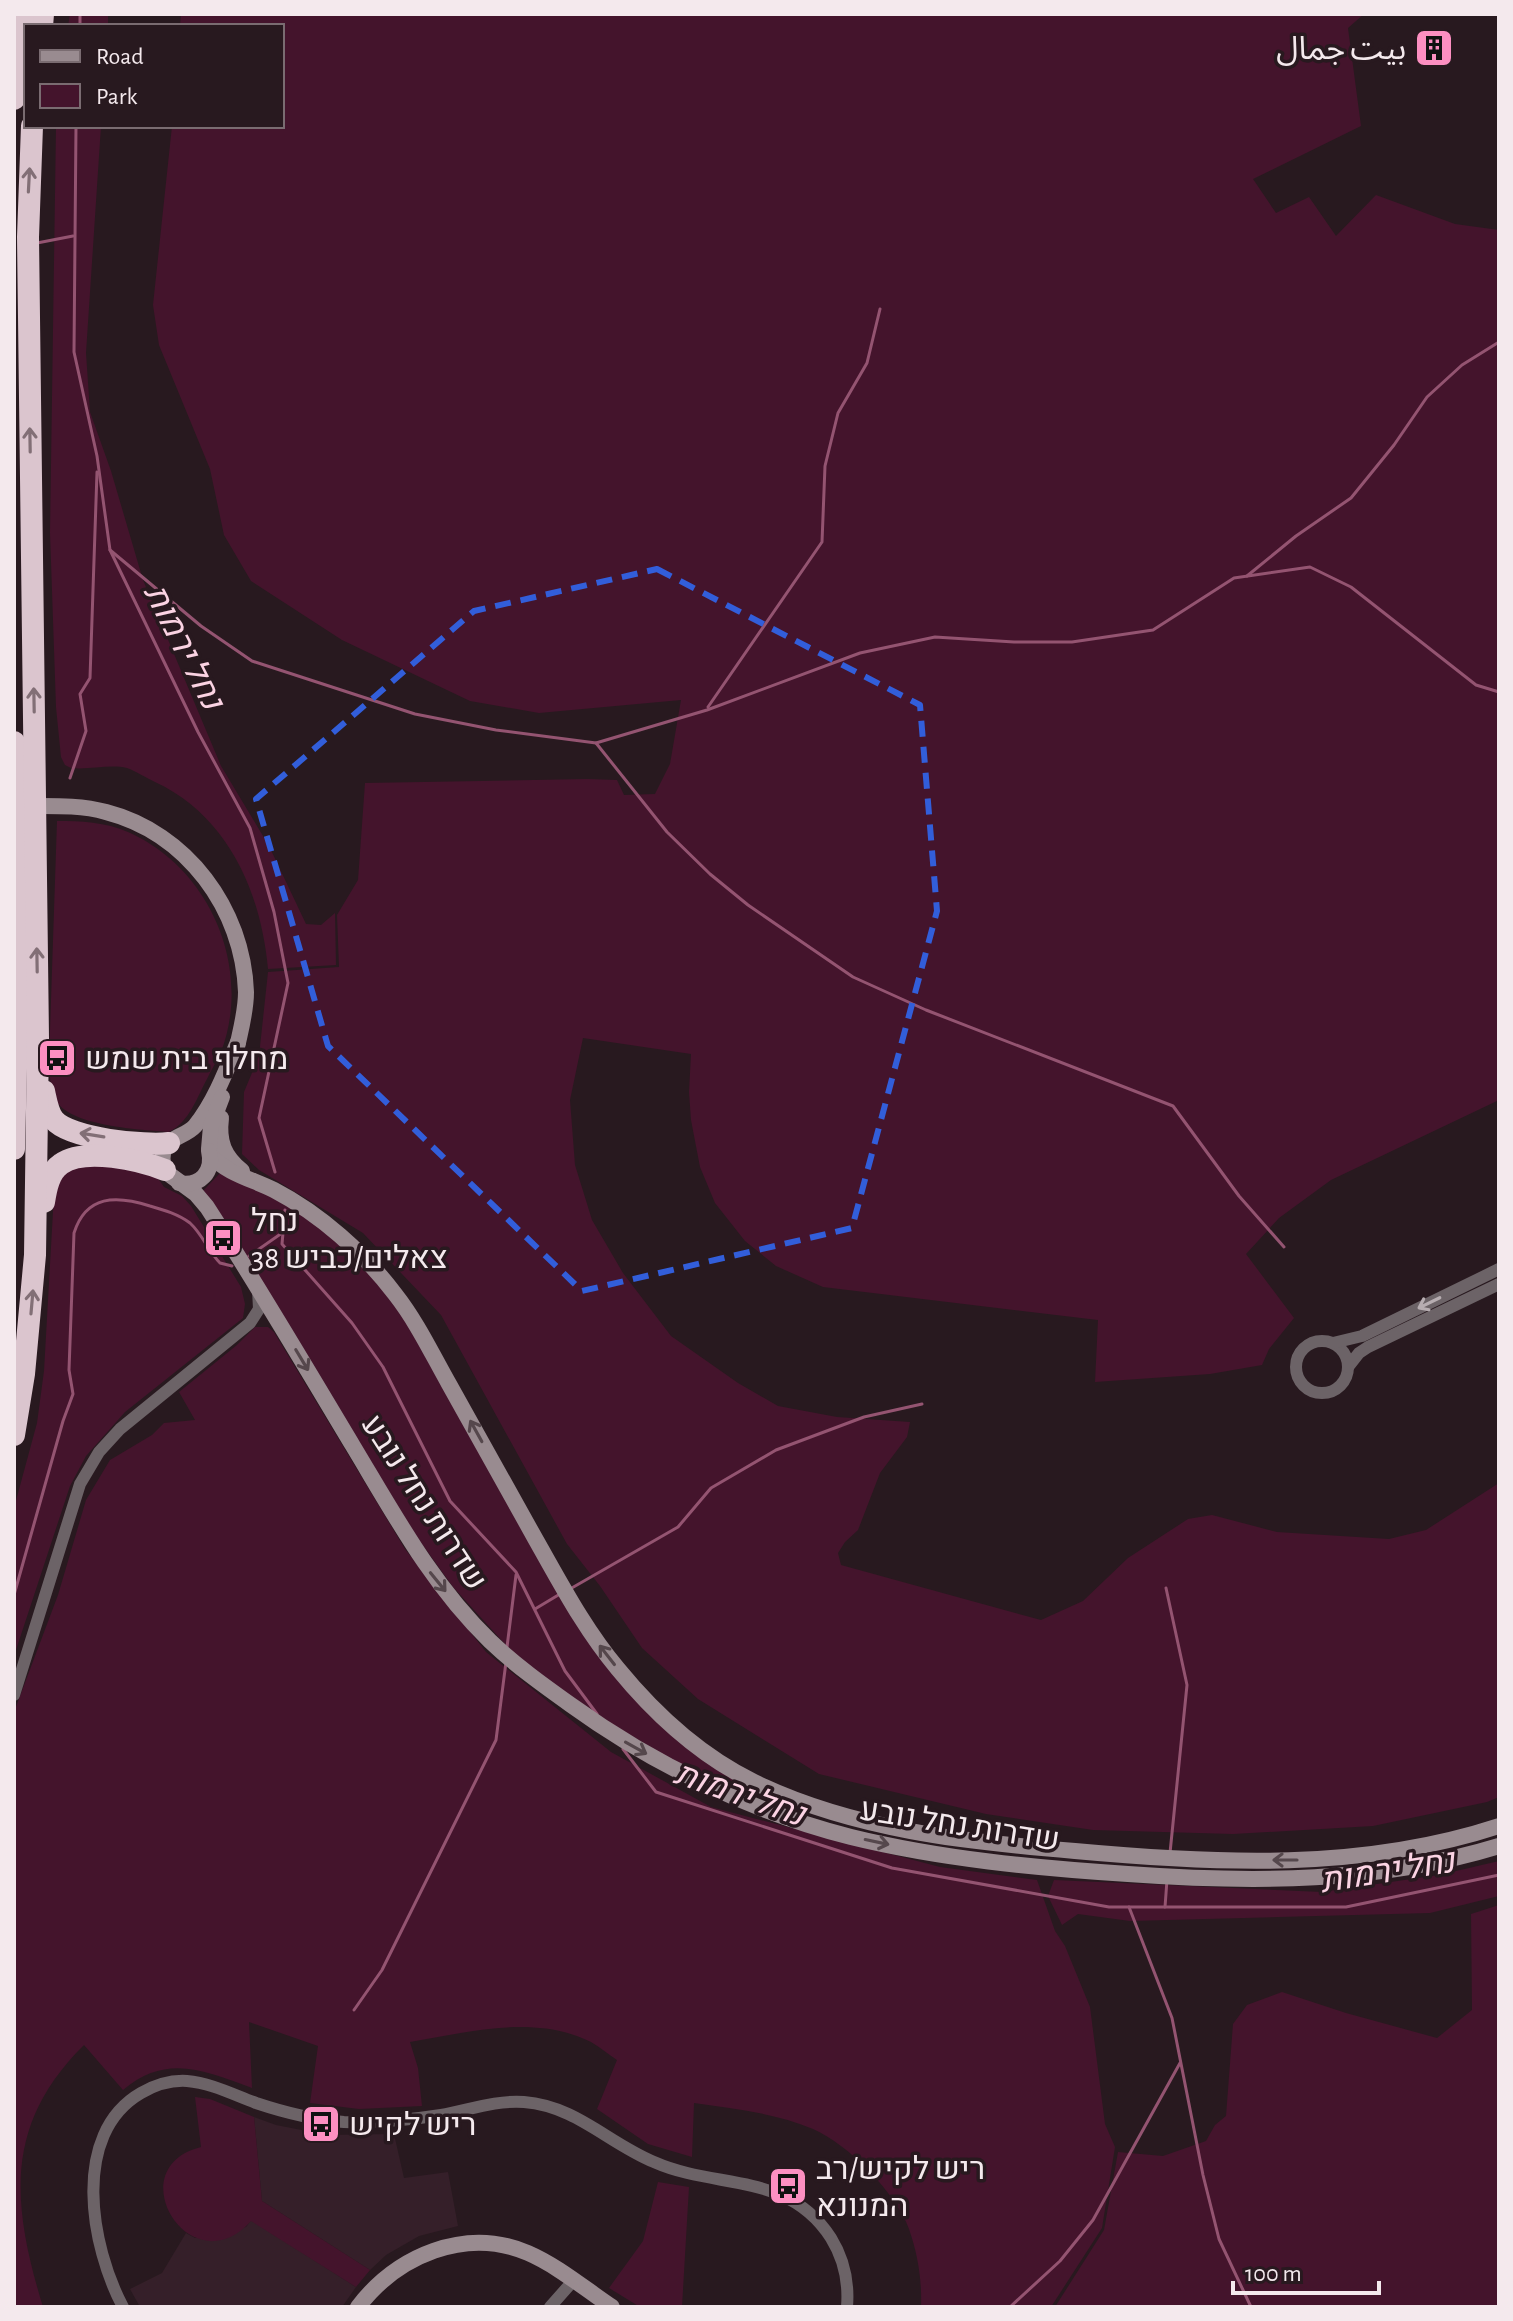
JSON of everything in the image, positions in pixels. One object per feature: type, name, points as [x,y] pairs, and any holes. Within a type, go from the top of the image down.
[{"type":"highway","points":[[14,99],[23,14]]},
{"type":"highway","points":[[32,128],[28,237],[38,1038],[35,1255]]},
{"type":"highway","points":[[14,742],[14,1149]]},
{"type":"highway","points":[[38,1038],[43,1088],[55,1121],[77,1133],[147,1144],[176,1139]]},
{"type":"highway","points":[[14,1435],[24,1374],[35,1255],[51,1174],[62,1163],[77,1157],[99,1156],[144,1163],[172,1176]]},
{"type":"main road","points":[[14,805],[73,806],[107,812],[142,825],[176,846],[206,877],[223,908],[240,954],[246,996],[221,1119],[220,1140],[231,1161],[256,1182]]},
{"type":"main road","points":[[231,1069],[211,1126],[210,1166],[202,1178],[193,1183],[172,1176],[163,1156],[176,1139],[193,1127],[204,1111],[238,1042]]},
{"type":"main road","points":[[176,1139],[197,1138],[210,1153]]},
{"type":"main road","name":"שדרות נחל נובע","points":[[210,1153],[226,1170],[299,1204],[323,1222],[395,1294],[415,1323],[596,1642],[657,1712],[702,1749],[750,1780],[815,1808],[894,1828],[1005,1844],[1145,1857],[1241,1860],[1338,1858],[1428,1846],[1499,1826]]},
{"type":"main road","name":"שדרות נחל נובע","points":[[172,1176],[200,1198],[258,1287],[429,1571],[489,1641],[548,1688],[626,1742],[745,1801],[820,1828],[894,1846],[1049,1868],[1159,1877],[1297,1879],[1353,1876],[1421,1866],[1499,1846]]},
{"type":"main road","points":[[358,2307],[386,2277],[410,2260],[437,2249],[468,2243],[498,2244],[525,2252],[570,2284],[595,2307]]},
{"type":"main road","points":[[371,2307],[412,2271],[455,2255],[489,2254],[519,2261],[612,2307]]},
{"type":"street","points":[[1499,1269],[1362,1336],[1333,1343],[1318,1341],[1303,1348],[1296,1363],[1299,1379],[1311,1391],[1327,1393],[1342,1384],[1348,1367],[1368,1347],[1499,1284]]},
{"type":"street","points":[[14,1695],[80,1484],[99,1452],[120,1429],[250,1323],[259,1309],[258,1287]]},
{"type":"street","points":[[250,1323],[269,1321],[282,1328]]},
{"type":"street","points":[[1333,1343],[1342,1350],[1348,1367]]},
{"type":"street","points":[[123,2307],[111,2279],[97,2220],[93,2184],[97,2154],[109,2124],[130,2100],[154,2087],[187,2081],[292,2114],[328,2121],[395,2121],[501,2102],[551,2106],[579,2118],[661,2166],[769,2189],[800,2205],[822,2225],[838,2250],[848,2285],[847,2307]]},
{"type":"street","points":[[550,2307],[570,2284]]},
{"type":"highlighted area","points":[[657,569],[920,705],[937,911],[852,1228],[582,1291],[328,1046],[256,799],[474,611]]},
{"type":"shaded area","points":[[254,2117],[276,2125],[327,2135],[394,2134],[404,2178],[448,2172],[458,2226],[419,2236],[386,2255],[370,2270],[262,2201]]},
{"type":"shaded area","points":[[251,2220],[356,2287],[342,2307],[140,2307],[130,2289],[162,2273],[186,2233],[195,2238],[246,2227]]},
{"type":"green space","points":[[70,14],[108,14],[108,24],[68,24]]},
{"type":"green space","points":[[181,14],[1364,14],[1348,28],[1361,126],[1253,179],[1276,213],[1309,197],[1336,236],[1376,195],[1455,224],[1499,230],[1499,1100],[1331,1180],[1279,1218],[1246,1254],[1294,1318],[1269,1349],[1262,1365],[1210,1374],[1095,1382],[1098,1320],[823,1287],[776,1266],[745,1241],[715,1203],[700,1167],[691,1120],[691,1054],[583,1038],[570,1100],[575,1165],[592,1220],[623,1273],[671,1336],[738,1383],[778,1406],[837,1417],[910,1422],[907,1437],[880,1473],[858,1530],[838,1553],[841,1565],[1041,1620],[1083,1601],[1128,1558],[1188,1519],[1212,1515],[1277,1532],[1389,1539],[1426,1530],[1499,1483],[1499,1797],[1373,1826],[1233,1834],[1093,1830],[986,1814],[819,1774],[698,1699],[642,1648],[567,1544],[441,1315],[363,1233],[259,1170],[242,1154],[244,1092],[259,1056],[268,972],[339,967],[337,915],[358,880],[365,783],[617,780],[624,795],[655,794],[670,764],[681,700],[539,713],[470,701],[342,640],[251,581],[224,535],[210,469],[159,345],[153,305],[172,128],[284,128],[284,24],[180,24]]},
{"type":"green space","points":[[56,128],[101,128],[86,353],[90,412],[143,580],[221,766],[269,846],[306,924],[321,925],[335,913],[336,965],[268,969],[258,912],[248,885],[221,836],[202,815],[181,797],[130,769],[71,768],[65,765],[61,757],[56,707],[50,533]]},
{"type":"green space","points":[[57,821],[111,826],[157,848],[182,870],[202,895],[217,924],[227,955],[232,987],[230,1020],[221,1052],[196,1102],[182,1122],[169,1132],[108,1125],[77,1117],[57,1102],[53,1092],[49,1060]]},
{"type":"green space","points":[[97,1160],[157,1177],[164,1187],[182,1196],[241,1287],[245,1304],[243,1318],[125,1412],[86,1456],[70,1486],[14,1656],[14,1508],[37,1423],[44,1371],[54,1194],[59,1180],[73,1163]]},
{"type":"green space","points":[[222,1171],[315,1219],[392,1296],[589,1641],[749,1787],[745,1789],[746,1795],[695,1773],[594,1714],[515,1655],[453,1587],[414,1533],[201,1193]]},
{"type":"green space","points":[[255,1327],[268,1327],[274,1332],[405,1549],[486,1652],[611,1752],[711,1807],[940,1867],[1037,1880],[1055,1931],[1065,1946],[1090,2007],[1105,2124],[1115,2147],[1102,2228],[1051,2307],[921,2307],[917,2258],[903,2215],[882,2185],[841,2146],[813,2129],[784,2119],[694,2103],[692,2157],[648,2144],[597,2109],[617,2060],[591,2042],[570,2034],[525,2027],[502,2028],[410,2042],[418,2068],[422,2106],[359,2109],[310,2103],[318,2046],[249,2022],[252,2088],[202,2071],[171,2069],[139,2079],[123,2090],[84,2045],[58,2075],[39,2105],[27,2136],[22,2168],[21,2200],[25,2234],[43,2307],[14,2307],[14,1712],[58,1595],[86,1500],[110,1460],[152,1435],[164,1423],[195,1420],[179,1392]]},
{"type":"green space","points":[[1499,1861],[1499,1896],[1430,1913],[1130,1921],[1078,1914],[1062,1925],[1048,1896],[1054,1880],[1322,1892],[1439,1875]]},
{"type":"green space","points":[[1499,1905],[1499,2307],[1055,2307],[1104,2230],[1118,2152],[1163,2156],[1206,2141],[1215,2125],[1226,2116],[1233,2024],[1247,2005],[1282,1992],[1437,2038],[1472,2010],[1471,1914]]},
{"type":"green space","points":[[195,2097],[210,2099],[254,2117],[262,2201],[370,2270],[356,2287],[251,2221],[228,2238],[206,2241],[187,2233],[172,2217],[164,2197],[165,2177],[177,2159],[201,2147]]},
{"type":"green space","points":[[658,2182],[689,2187],[682,2307],[640,2307],[609,2288],[643,2241]]},
{"type":"waterway","name":"נחל ירמות","points":[[80,14],[80,24]]},
{"type":"waterway","name":"נחל ירמות","points":[[76,128],[74,352],[97,456],[110,550],[198,732],[250,828],[274,912],[288,983],[259,1118],[275,1172]]},
{"type":"waterway","points":[[37,243],[73,236]]},
{"type":"waterway","points":[[708,707],[822,542],[825,466],[838,413],[867,363],[880,309]]},
{"type":"waterway","points":[[1247,576],[1296,536],[1351,498],[1394,445],[1427,397],[1462,365],[1499,342]]},
{"type":"waterway","points":[[70,778],[86,731],[80,694],[90,678],[97,472]]},
{"type":"waterway","points":[[110,550],[201,626],[252,661],[415,714],[496,730],[596,743],[707,710],[860,653],[935,637],[1072,642],[1153,630],[1234,578],[1310,567],[1351,587],[1476,685],[1499,692]]},
{"type":"waterway","points":[[596,743],[667,832],[710,874],[748,905],[853,977],[926,1010],[1173,1106],[1239,1196],[1284,1247]]},
{"type":"waterway","points":[[14,1595],[73,1394],[69,1370],[74,1233],[79,1220],[86,1211],[104,1201],[137,1202],[190,1223],[220,1263],[232,1266]]},
{"type":"waterway","name":"נחל ירמות","points":[[285,1210],[282,1244],[352,1323],[383,1367],[450,1501],[516,1572],[565,1671],[597,1714]]},
{"type":"waterway","points":[[249,1256],[282,1233]]},
{"type":"waterway","points":[[570,1589],[678,1527],[711,1488],[776,1450],[864,1417],[922,1404]]},
{"type":"waterway","points":[[507,1647],[516,1575]]},
{"type":"waterway","points":[[1166,1588],[1187,1685],[1170,1853]]},
{"type":"waterway","points":[[535,1609],[560,1594]]},
{"type":"waterway","points":[[354,2010],[382,1970],[496,1740],[506,1662]]},
{"type":"waterway","name":"נחל ירמות","points":[[623,1749],[656,1792],[892,1868],[1109,1907],[1346,1907],[1499,1875]]},
{"type":"waterway","points":[[1165,1907],[1167,1880]]},
{"type":"waterway","points":[[1129,1907],[1172,2018],[1219,2239],[1251,2307]]},
{"type":"waterway","points":[[1010,2307],[1060,2261],[1093,2220],[1180,2063]]},
{"type":"place","name":"بيت جمال","points":[[1434,48]]},
{"type":"place","name":"מחלף בית שמש","points":[[57,1058]]},
{"type":"place","name":"נחל צאלים/כביש 38","points":[[223,1238]]},
{"type":"place","name":"ריש לקיש","points":[[321,2124]]},
{"type":"place","name":"ריש לקיש/רב המנונא","points":[[788,2186]]}]
